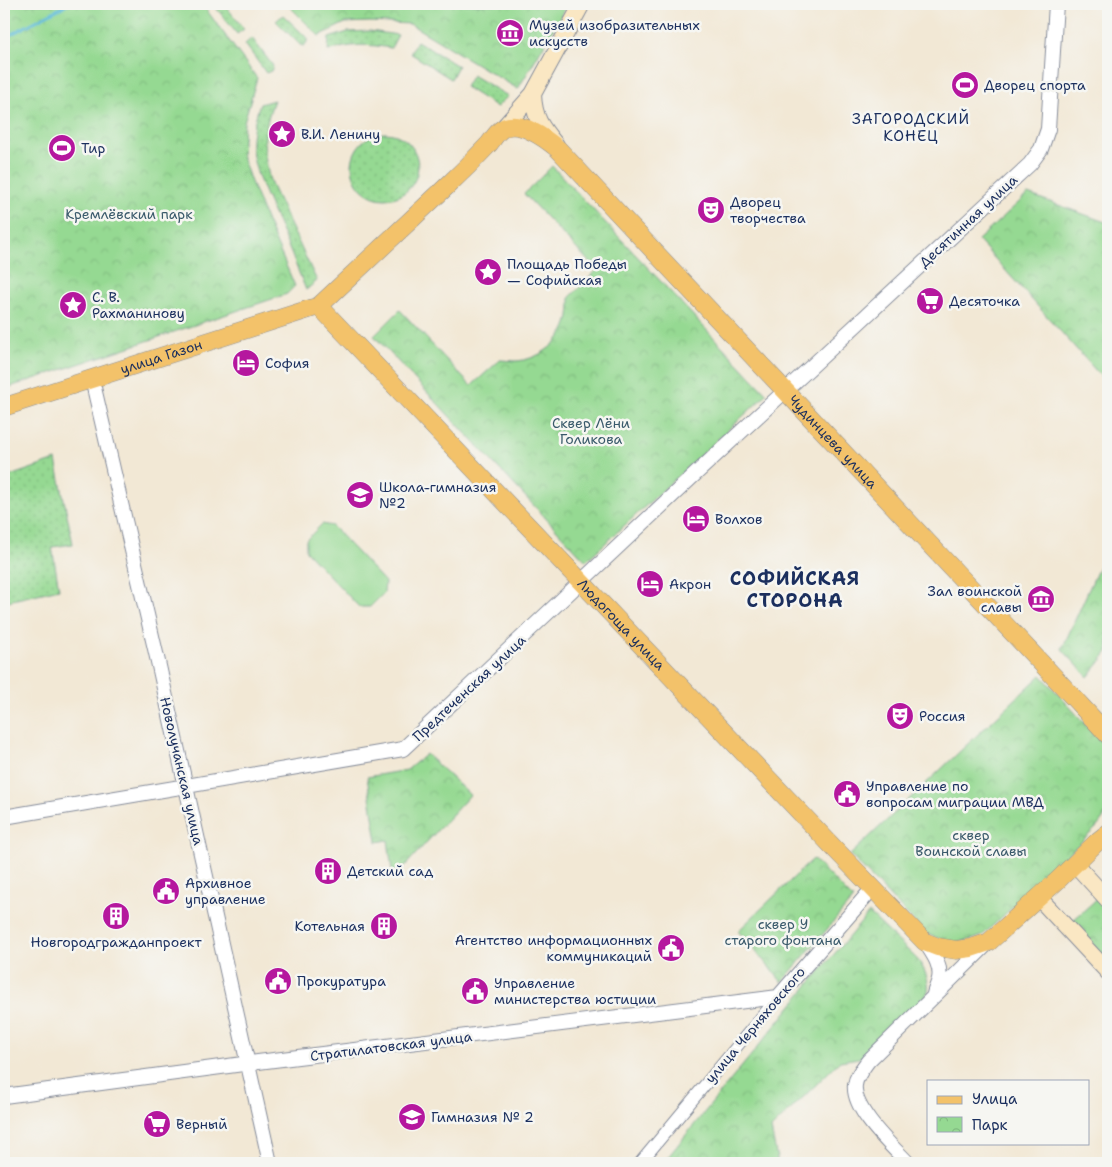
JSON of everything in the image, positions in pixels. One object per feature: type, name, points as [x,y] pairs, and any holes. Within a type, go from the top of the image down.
[{"type":"main road","points":[[319,306],[472,162],[533,94],[582,4]]},
{"type":"main road","name":"Чудинцева улица","points":[[533,94],[537,117],[558,148],[1108,735]]},
{"type":"main road","name":"Чудинцева улица","points":[[503,128],[512,126],[526,129],[544,137],[558,148]]},
{"type":"main road","name":"улица Газон","points":[[4,407],[319,306]]},
{"type":"main road","name":"Людогоща улица","points":[[319,306],[925,942]]},
{"type":"main road","points":[[925,942],[938,947],[956,950],[971,948],[989,942],[1039,898],[1105,834]]},
{"type":"main road","points":[[1075,864],[1108,900]]},
{"type":"main road","points":[[1039,898],[1108,972]]},
{"type":"street","name":"Десятинная улица","points":[[786,390],[1030,164],[1041,149],[1048,129],[1056,4]]},
{"type":"street","name":"Новолучанская улица","points":[[92,379],[159,666],[270,1163]]},
{"type":"street","name":"Предтеченская улица","points":[[4,817],[403,749],[786,390]]},
{"type":"street","name":"улица Черняховского","points":[[640,1163],[873,888]]},
{"type":"street","name":"Людогоща улица","points":[[925,942],[939,969],[939,978],[933,996]]},
{"type":"street","points":[[908,1163],[862,1110],[856,1099],[856,1081],[868,1061],[989,942]]},
{"type":"street","name":"Стратилатовская улица","points":[[4,1096],[248,1063],[778,998]]},
{"type":"green space","name":"Кремлёвский парк","points":[[4,4],[202,4],[257,78],[244,122],[242,156],[265,217],[295,286],[287,294],[4,389]]},
{"type":"green space","points":[[213,4],[224,4],[244,29],[237,34]]},
{"type":"green space","points":[[287,4],[568,4],[518,89],[410,24],[345,23],[319,36]]},
{"type":"green space","points":[[283,15],[307,38],[304,46],[300,45],[276,21]]},
{"type":"green space","points":[[370,31],[398,35],[391,48],[359,45],[328,51],[329,38],[348,32]]},
{"type":"green space","points":[[252,38],[273,66],[271,71],[266,73],[245,44]]},
{"type":"green space","points":[[417,41],[458,66],[451,79],[410,53]]},
{"type":"green space","points":[[472,75],[508,96],[497,107],[465,87]]},
{"type":"green space","points":[[274,100],[265,132],[266,161],[271,184],[317,281],[306,290],[261,185],[253,158],[253,131],[260,104]]},
{"type":"green space","points":[[385,133],[398,136],[408,143],[415,153],[418,166],[415,179],[408,189],[398,196],[385,199],[372,196],[362,189],[355,179],[352,166],[355,153],[362,143],[372,136]]},
{"type":"green space","name":"Сквер Лёни Голикова","points":[[552,166],[767,394],[586,561],[374,336],[400,310],[471,386],[500,360],[524,360],[547,350],[564,331],[569,314],[570,297],[597,270],[524,194]]},
{"type":"green space","points":[[1028,194],[1108,223],[1108,384],[978,240]]},
{"type":"green space","points":[[56,460],[73,544],[52,547],[59,589],[4,602],[4,478]]},
{"type":"green space","points":[[322,524],[332,526],[385,582],[384,593],[370,607],[359,607],[306,551],[306,540]]},
{"type":"green space","points":[[1108,547],[1108,652],[1088,677],[1062,649]]},
{"type":"green space","name":"сквер Воинской славы","points":[[1041,675],[1106,747],[1108,752],[1108,810],[1097,827],[982,936],[967,941],[954,941],[926,934],[850,855]]},
{"type":"green space","points":[[426,754],[470,795],[393,879],[388,840],[377,842],[367,777],[407,770]]},
{"type":"green space","name":"сквер У старого фонтана","points":[[813,859],[853,899],[782,982],[738,931]]},
{"type":"green space","points":[[1100,896],[1108,906],[1108,965],[1070,923]]},
{"type":"green space","points":[[869,913],[918,960],[927,979],[928,987],[927,994],[922,1002],[865,1057],[840,1061],[771,1129],[778,1163],[663,1163],[819,972]]},
{"type":"waterway","points":[[4,38],[68,4]]},
{"type":"place","name":"Музей изобразительных искусств","points":[[510,33]]},
{"type":"place","name":"Дворец спорта","points":[[965,85]]},
{"type":"place","name":"В.И. Ленину","points":[[282,134]]},
{"type":"place","name":"Тир","points":[[62,148]]},
{"type":"place","name":"Дворец творчества","points":[[711,210]]},
{"type":"place","name":"Площадь Победы — Софийская","points":[[488,272]]},
{"type":"place","name":"Десяточка","points":[[930,301]]},
{"type":"place","name":"С. В. Рахманинову","points":[[73,305]]},
{"type":"place","name":"София","points":[[246,363]]},
{"type":"place","name":"Школа-гимназия №2","points":[[360,495]]},
{"type":"place","name":"Волхов","points":[[696,519]]},
{"type":"place","name":"Акрон","points":[[650,584]]},
{"type":"place","name":"Зал воинской славы","points":[[1041,599]]},
{"type":"place","name":"Россия","points":[[900,716]]},
{"type":"place","name":"Управление по вопросам миграции МВД","points":[[847,794]]},
{"type":"place","name":"Детский сад","points":[[328,871]]},
{"type":"place","name":"Архивное управление","points":[[166,891]]},
{"type":"place","name":"Новгородгражданпроект","points":[[116,916]]},
{"type":"place","name":"Котельная","points":[[384,926]]},
{"type":"place","name":"Агентство информационных коммуникаций","points":[[671,948]]},
{"type":"place","name":"Прокуратура","points":[[278,981]]},
{"type":"place","name":"Управление министерства юстиции","points":[[475,991]]},
{"type":"place","name":"Гимназия № 2","points":[[412,1117]]},
{"type":"place","name":"Верный","points":[[157,1124]]},
{"type":"district","name":"ЗАГОРОДСКИЙ КОНЕЦ","points":[[911,128]]},
{"type":"district","name":"СОФИЙСКАЯ СТОРОНА","points":[[795,589]]}]
